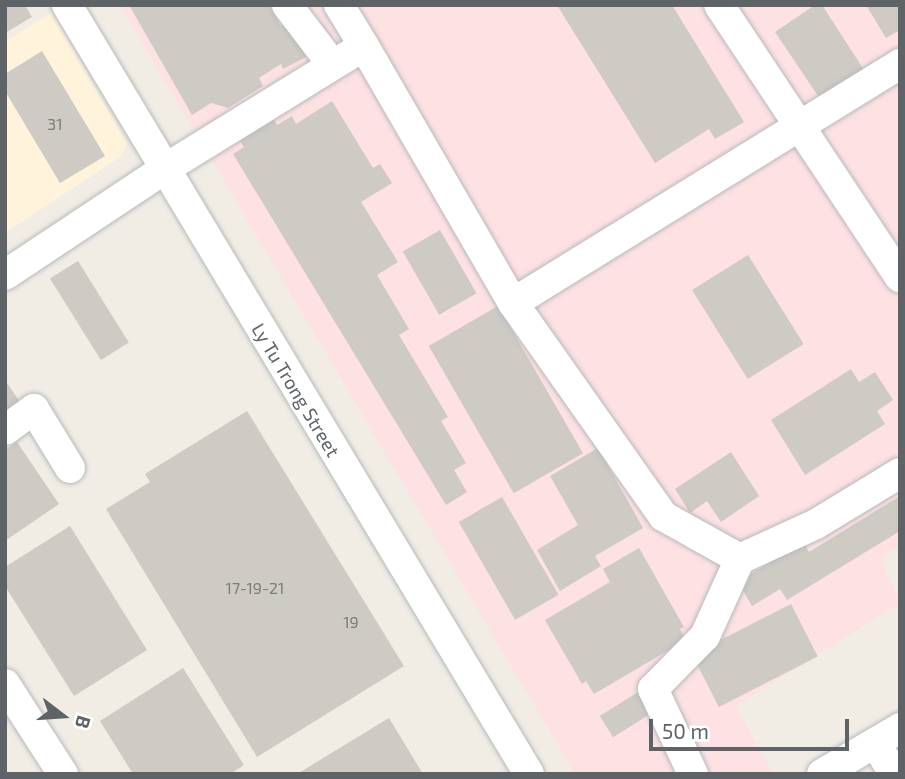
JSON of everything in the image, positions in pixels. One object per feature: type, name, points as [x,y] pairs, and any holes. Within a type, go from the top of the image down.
[{"type":"street","name":"Ly Tu Trong Street","points":[[67,5],[163,170],[528,774]]},
{"type":"street","points":[[287,5],[332,64]]},
{"type":"street","points":[[339,5],[513,303],[663,516],[740,559]]},
{"type":"street","points":[[719,5],[803,127],[900,277]]},
{"type":"street","points":[[5,275],[163,170],[364,46]]},
{"type":"street","points":[[513,303],[803,127],[900,64]]},
{"type":"street","points":[[5,429],[34,409],[70,468]]},
{"type":"street","points":[[693,774],[653,689],[705,636],[740,559],[816,524],[900,472]]},
{"type":"street","points":[[8,695],[63,774]]},
{"type":"street","points":[[822,774],[887,735],[894,774]]},
{"type":"shaded area","points":[[120,5],[900,5],[900,546],[881,559],[900,603],[736,706],[773,774],[575,774]]},
{"type":"shaded area","points":[[52,12],[127,144],[120,157],[5,233],[5,42]]},
{"type":"building","points":[[5,5],[25,5],[32,17],[5,33]]},
{"type":"building","points":[[129,5],[269,5],[281,26],[286,22],[306,57],[283,69],[281,64],[259,78],[263,86],[228,108],[211,103],[192,115]]},
{"type":"building","points":[[557,5],[672,5],[744,122],[715,139],[709,129],[655,163]]},
{"type":"building","points":[[815,5],[822,5],[864,70],[820,99],[775,32]]},
{"type":"building","points":[[866,5],[900,5],[900,30],[886,38]]},
{"type":"building","points":[[42,51],[105,156],[60,183],[5,91],[5,74]]},
{"type":"building","points":[[332,101],[373,168],[380,164],[392,183],[361,202],[398,262],[377,275],[409,329],[399,335],[448,417],[441,421],[466,463],[454,470],[467,492],[446,505],[233,154],[244,147],[240,141],[274,120],[277,125],[292,116],[296,124]]},
{"type":"building","points":[[440,230],[476,293],[439,315],[403,252]]},
{"type":"building","points":[[748,255],[804,344],[748,379],[692,290]]},
{"type":"building","points":[[78,261],[129,342],[101,360],[50,278]]},
{"type":"building","points":[[498,306],[583,453],[514,493],[429,346]]},
{"type":"building","points":[[851,369],[859,382],[875,372],[893,400],[877,411],[885,424],[805,475],[771,420]]},
{"type":"building","points":[[5,380],[24,408],[5,421]]},
{"type":"building","points":[[247,411],[404,666],[257,757],[106,509],[150,482],[145,474]]},
{"type":"building","points":[[17,442],[59,504],[5,541],[5,450]]},
{"type":"building","points":[[598,448],[643,528],[595,556],[601,566],[560,591],[537,550],[578,525],[550,476]]},
{"type":"building","points":[[731,452],[759,496],[721,522],[707,501],[690,513],[675,489]]},
{"type":"building","points":[[900,496],[900,531],[787,600],[780,589],[752,606],[738,582],[803,542],[809,552]]},
{"type":"building","points":[[502,497],[558,595],[515,620],[459,522]]},
{"type":"building","points":[[70,526],[147,650],[74,696],[5,586],[5,567]]},
{"type":"building","points":[[639,548],[684,627],[680,629],[686,640],[594,694],[586,681],[582,684],[545,620],[610,582],[603,569]]},
{"type":"building","points":[[791,604],[818,657],[719,707],[692,654]]},
{"type":"building","points":[[183,668],[244,765],[230,774],[133,774],[100,721]]},
{"type":"building","points":[[643,689],[656,710],[613,737],[600,716]]},
{"type":"building","points":[[389,718],[423,774],[297,774]]}]
